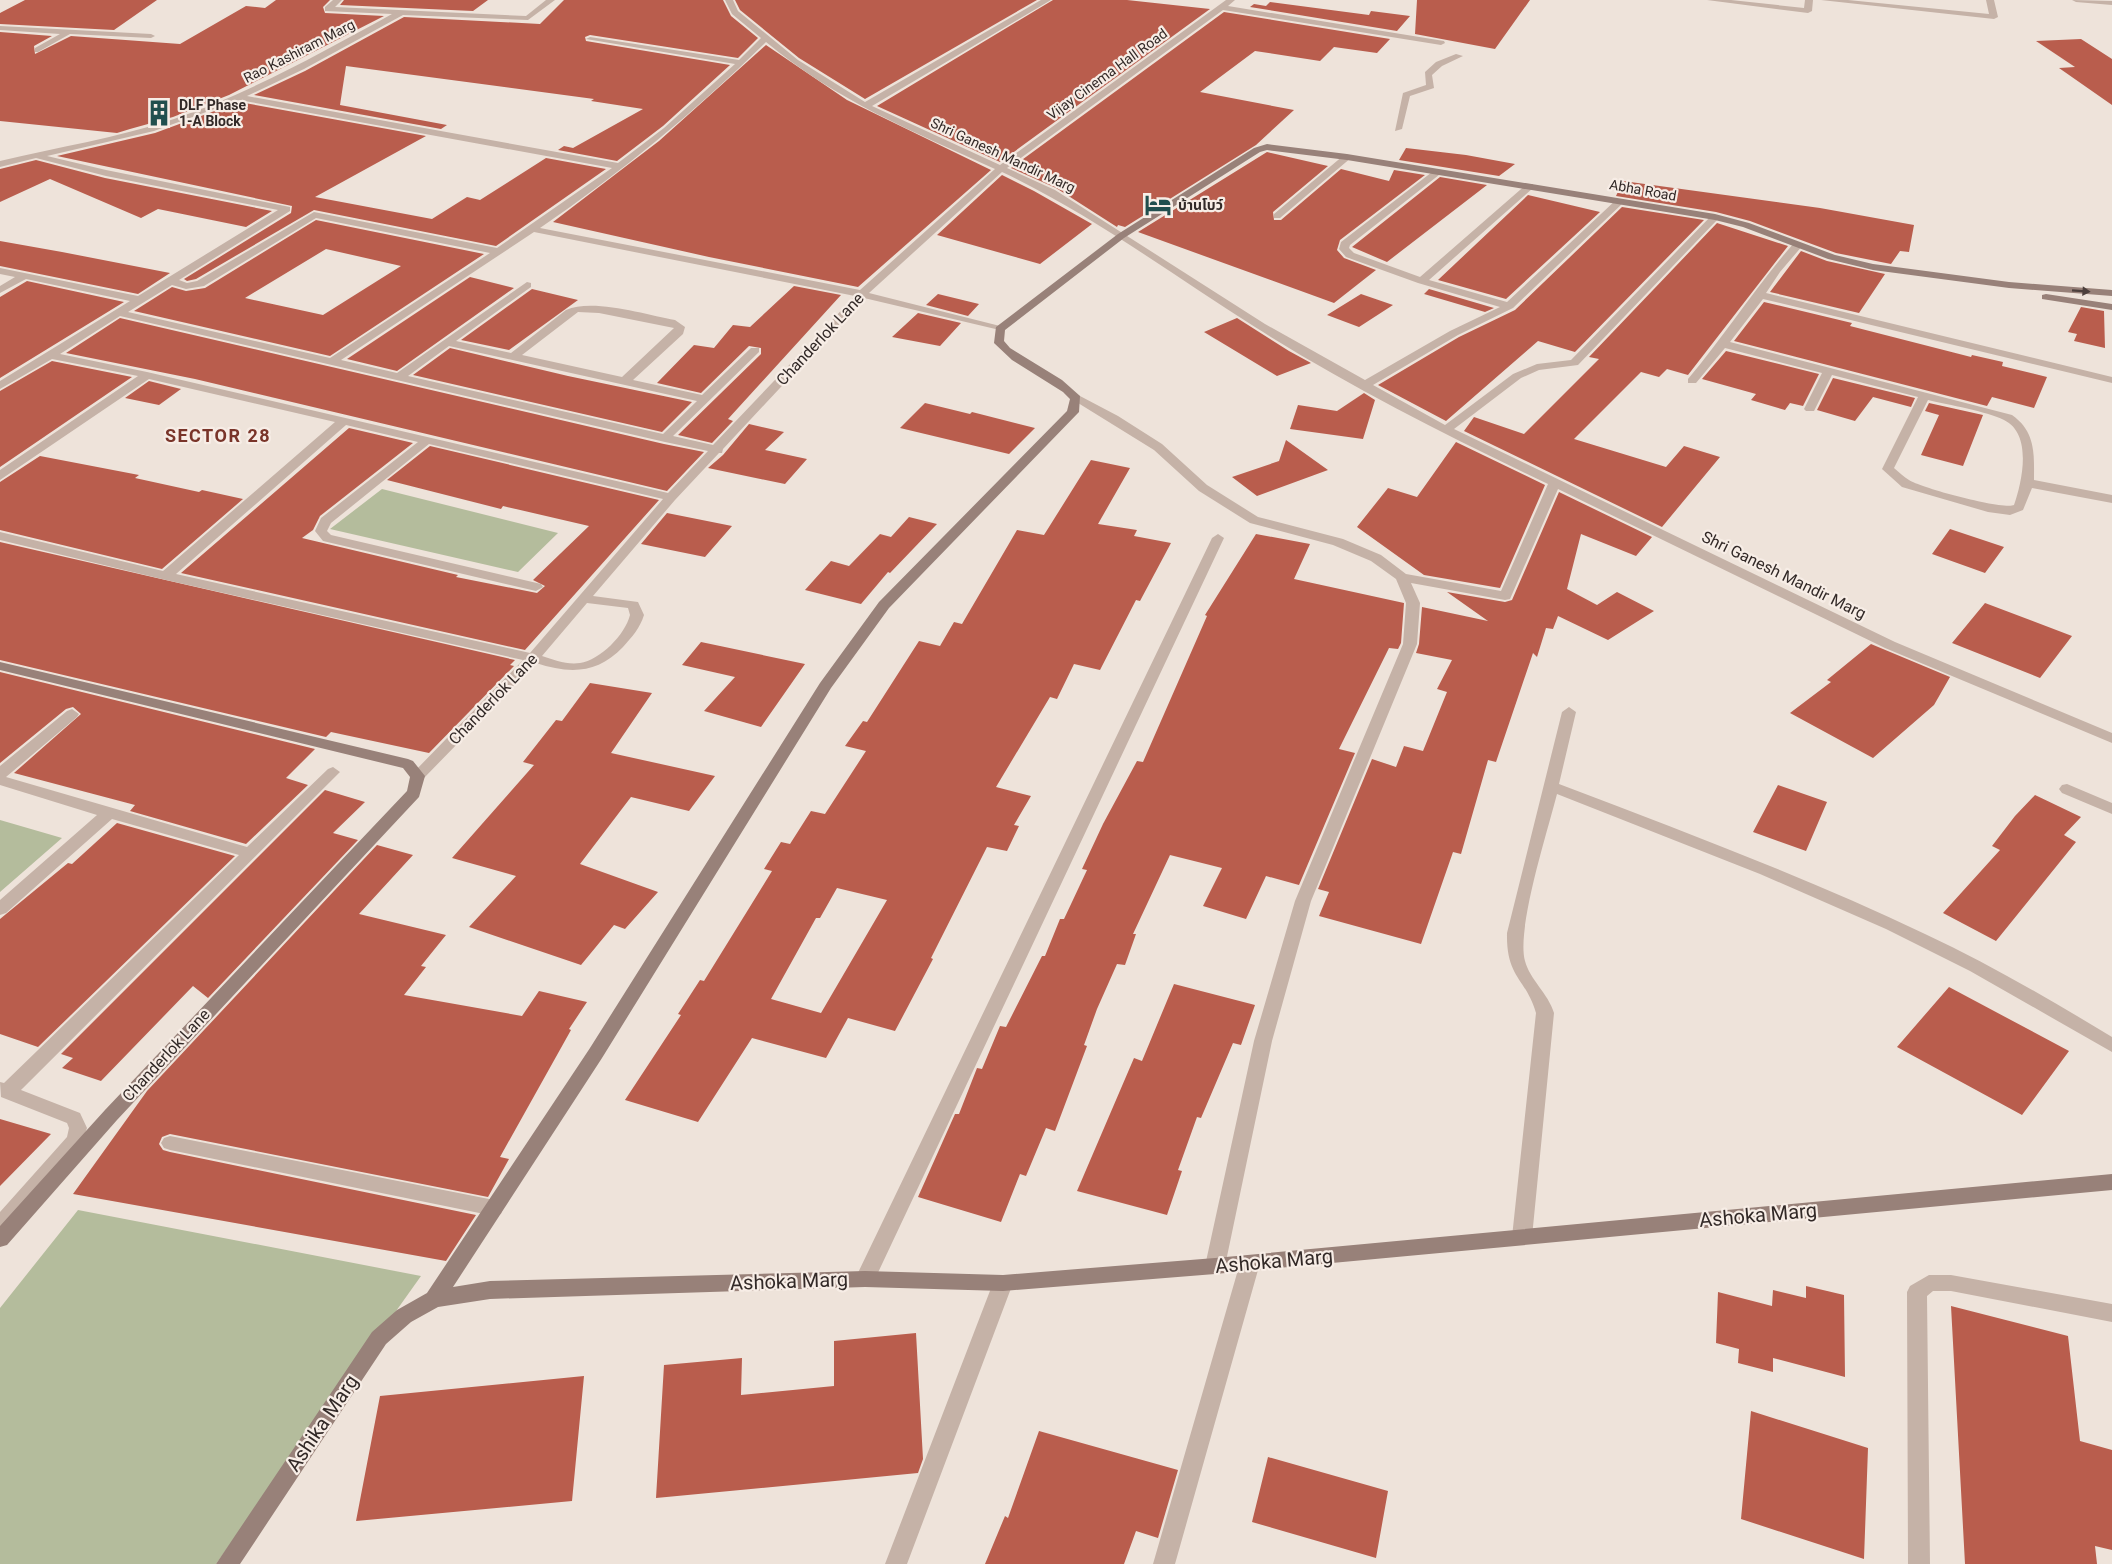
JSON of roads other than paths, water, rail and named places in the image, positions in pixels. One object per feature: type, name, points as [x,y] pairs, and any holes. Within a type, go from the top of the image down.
[{"type":"street","points":[[338,0],[328,9],[528,18],[551,0]]},
{"type":"street","name":"Shri Ganesh Mandir Marg","points":[[729,0],[735,12],[795,62],[865,106],[1052,192],[1261,326],[1446,430],[1890,645],[2112,738]]},
{"type":"street","points":[[865,106],[1047,0]]},
{"type":"street","name":"Vijay Cinema Hall Road","points":[[1000,169],[1231,0]]},
{"type":"street","points":[[1711,0],[1808,11],[1809,0]]},
{"type":"street","points":[[1825,0],[1994,17],[1990,0]]},
{"type":"street","points":[[2076,0],[2112,3]]},
{"type":"street","points":[[1220,8],[1440,43]]},
{"type":"street","name":"Rao Kashiram Marg","points":[[0,164],[166,124],[237,97],[400,13]]},
{"type":"street","points":[[0,28],[151,36]]},
{"type":"street","points":[[38,50],[68,32]]},
{"type":"street","points":[[334,360],[622,167],[705,98],[766,38]]},
{"type":"street","points":[[590,39],[743,63]]},
{"type":"street","points":[[1398,129],[1406,95],[1431,86],[1428,74],[1439,64],[1459,56]]},
{"type":"street","points":[[237,97],[622,167]]},
{"type":"street","name":"Abha Road","points":[[1120,236],[1257,150],[1267,147],[1439,171],[1714,217],[1746,225],[1832,257],[1873,267],[2008,285],[2112,293]]},
{"type":"street","points":[[0,386],[287,209],[106,173],[34,155]]},
{"type":"street","points":[[1277,216],[1347,157]]},
{"type":"street","name":"Chanderlok Lane","points":[[0,1239],[111,1115],[414,793],[418,776],[533,658],[672,497],[862,294],[1000,169]]},
{"type":"street","points":[[1439,171],[1383,217],[1345,244],[1344,249],[1350,255],[1422,281],[1509,306]]},
{"type":"street","points":[[1422,281],[1530,186]]},
{"type":"street","points":[[1365,385],[1454,333],[1509,306],[1620,201]]},
{"type":"street","points":[[171,281],[186,286],[200,284],[314,215],[497,250]]},
{"type":"street","points":[[1446,430],[1517,376],[1536,367],[1574,363],[1714,217]]},
{"type":"street","points":[[531,229],[862,294],[1000,329]]},
{"type":"street","points":[[1120,236],[1000,329],[998,341],[1007,353],[1067,387],[1076,398],[1113,418],[1158,447],[1203,488],[1254,520],[1338,542],[1376,558],[1401,577],[1505,596],[1554,482]]},
{"type":"street","points":[[1692,381],[1798,245]]},
{"type":"street","points":[[0,271],[140,300]]},
{"type":"street","points":[[0,290],[24,276]]},
{"type":"street","points":[[400,376],[527,285]]},
{"type":"street","name":"Abha Road","points":[[2008,285],[2043,296],[2112,307]]},
{"type":"street","points":[[1760,295],[2112,380]]},
{"type":"street","points":[[514,356],[577,309],[633,315],[675,323],[680,327],[679,332],[625,381]]},
{"type":"street","points":[[119,313],[334,360],[718,450]]},
{"type":"street","points":[[447,342],[704,399]]},
{"type":"street","points":[[1723,344],[2008,417],[2020,424],[2026,433],[2028,483],[2019,507],[2010,511],[1992,509],[1917,487],[1895,477],[1888,469],[1924,396]]},
{"type":"street","points":[[665,438],[755,350]]},
{"type":"street","points":[[50,355],[147,375],[672,497]]},
{"type":"street","points":[[1810,410],[1828,371]]},
{"type":"street","points":[[0,476],[147,375]]},
{"type":"street","points":[[434,1299],[596,1053],[831,677],[884,605],[1073,412],[1076,398]]},
{"type":"street","points":[[166,576],[342,422]]},
{"type":"street","points":[[426,441],[325,521],[321,531],[327,538],[536,587]]},
{"type":"street","points":[[2028,483],[2112,499]]},
{"type":"street","points":[[0,536],[166,576],[533,658],[565,669],[584,668],[602,660],[634,627],[638,615],[633,605],[586,599]]},
{"type":"street","points":[[865,1279],[1218,538]]},
{"type":"street","points":[[1215,1266],[1263,1041],[1303,901],[1410,644],[1413,603],[1401,577]]},
{"type":"street","points":[[0,666],[408,764],[418,776]]},
{"type":"street","points":[[1522,1237],[1545,1013],[1542,998],[1520,969],[1515,952],[1515,933],[1569,712]]},
{"type":"street","points":[[0,774],[72,714]]},
{"type":"street","points":[[0,1225],[75,1140],[78,1128],[74,1118],[3,1091],[333,772]]},
{"type":"street","points":[[0,780],[250,853]]},
{"type":"street","points":[[1551,786],[1893,926],[2046,1004],[2112,1045]]},
{"type":"street","points":[[2067,789],[2112,809]]},
{"type":"street","points":[[0,909],[109,813]]},
{"type":"street","points":[[170,1143],[494,1208]]},
{"type":"street","name":"Ashoka Marg","points":[[434,1299],[490,1290],[865,1279],[1003,1283],[1250,1263],[2112,1182]]},
{"type":"street","points":[[1164,1564],[1250,1263]]},
{"type":"street","points":[[897,1564],[1003,1283]]},
{"type":"street","points":[[1919,1564],[1917,1292],[1929,1283],[1951,1283],[2112,1313]]},
{"type":"street","name":"Ashika Marg","points":[[227,1564],[379,1338],[404,1316],[434,1299]]},
{"type":"place","name":"DLF Phase 1-A Block","points":[[159,113]]},
{"type":"place","name":"บ้านโบว์","points":[[1158,205]]},
{"type":"district","name":"SECTOR 28","points":[[218,435]]}]
